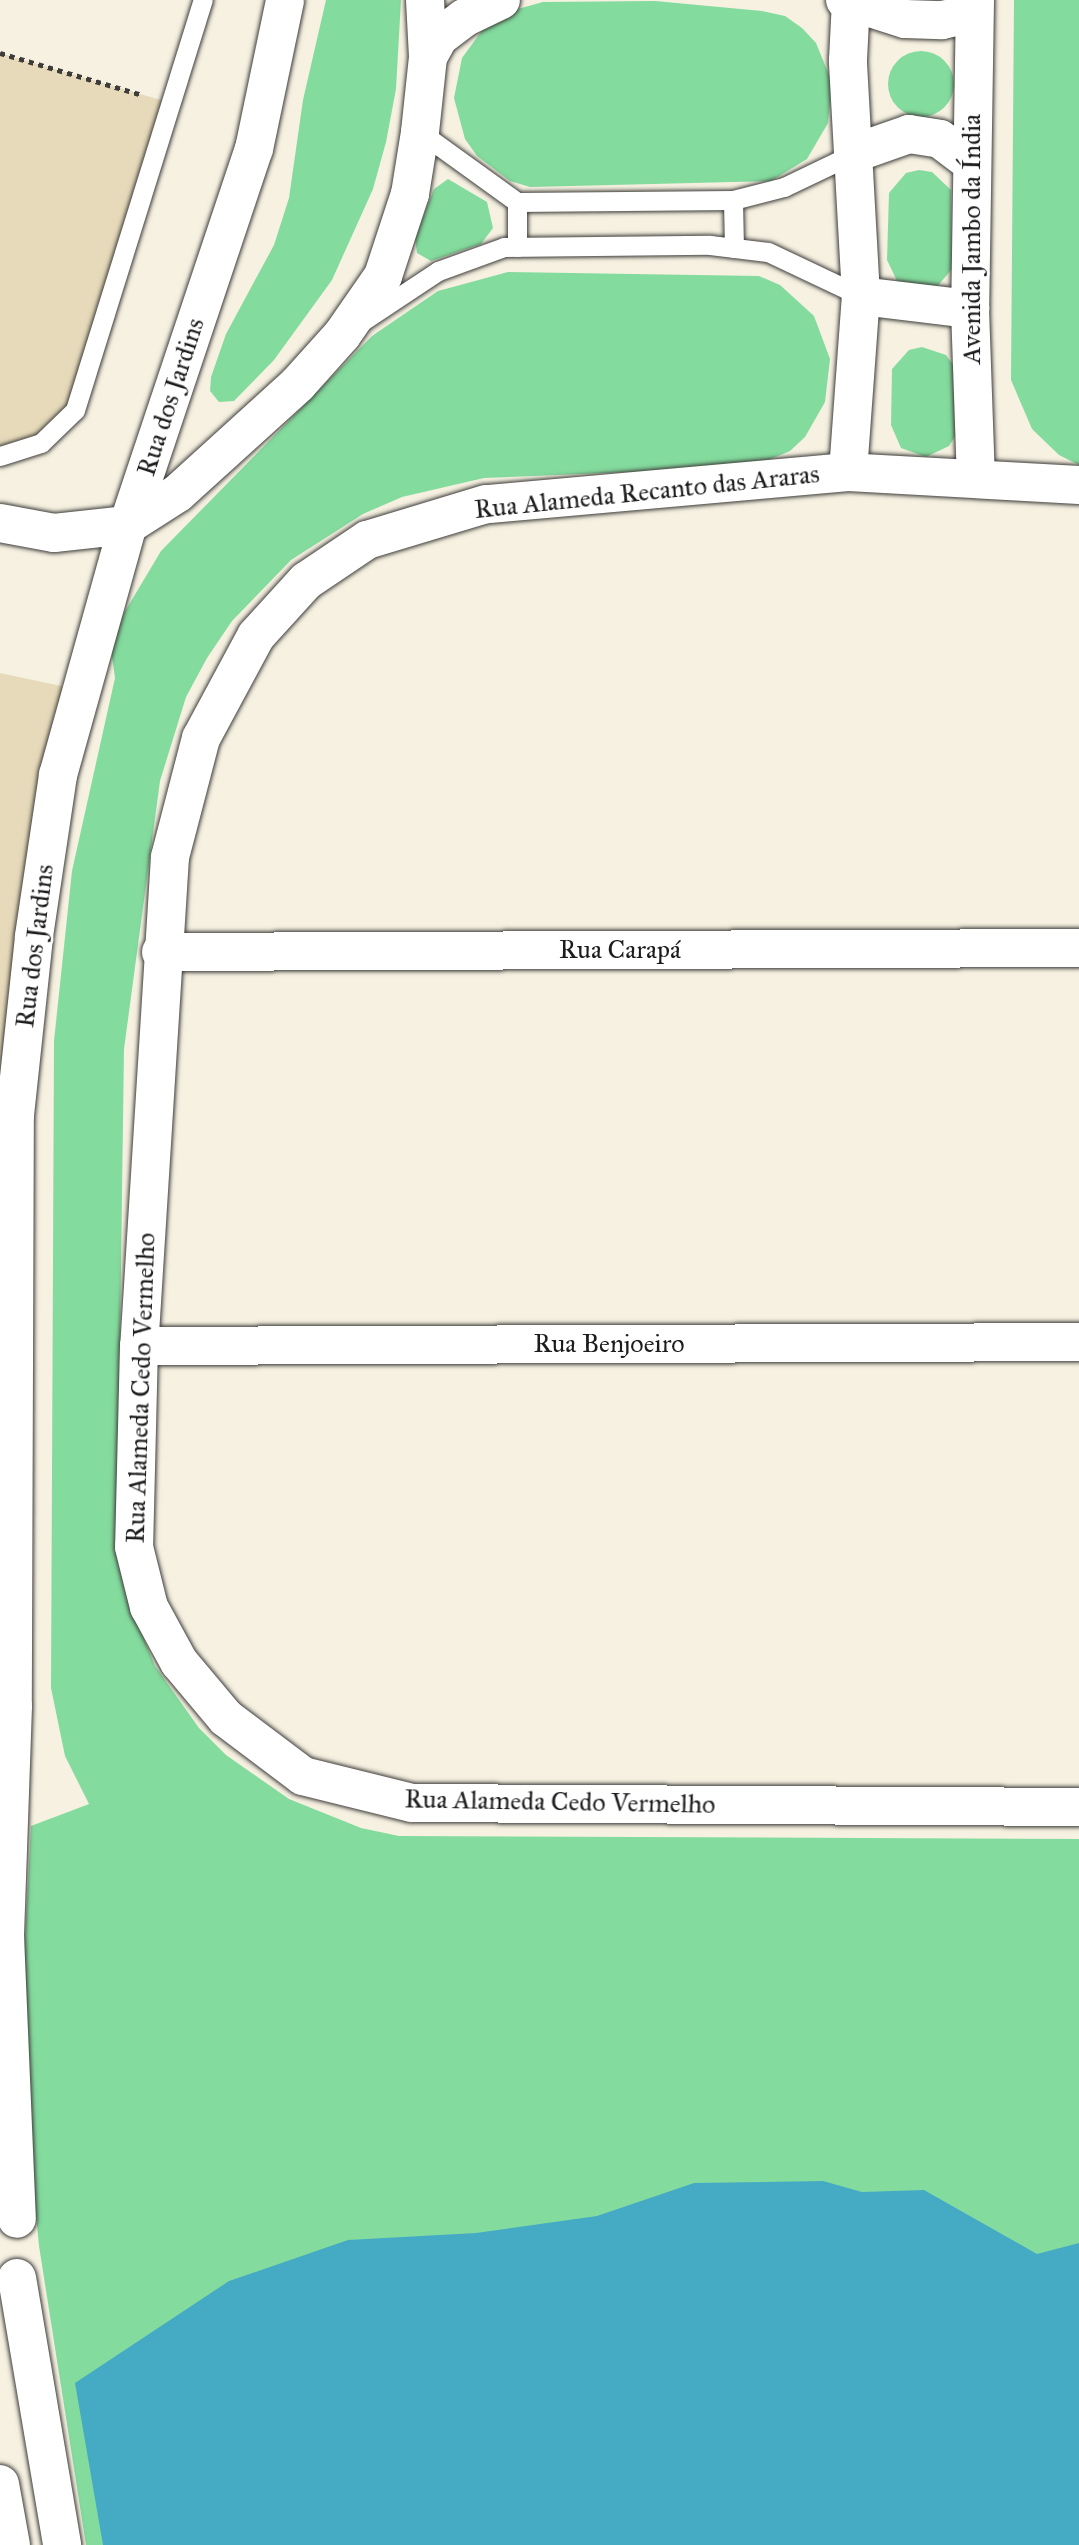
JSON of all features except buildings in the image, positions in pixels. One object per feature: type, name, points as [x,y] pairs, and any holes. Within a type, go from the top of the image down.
[{"type":"street","name":"Rua dos Jardins","points":[[62,2545],[9,2288],[17,2219],[2,1937],[7,1369],[15,1115],[34,936],[58,775],[128,525],[254,149],[285,0]]},
{"type":"street","points":[[0,523],[54,533],[128,525],[178,494],[298,383],[342,335],[383,276],[410,194],[428,57],[425,0]]},
{"type":"street","points":[[428,57],[439,37],[464,18],[501,0]]},
{"type":"street","points":[[848,472],[861,296],[848,60],[849,1],[905,19],[942,20],[974,7]]},
{"type":"street","name":"Avenida Jambo da Índia","points":[[974,7],[970,309],[976,478]]},
{"type":"street","points":[[855,153],[909,134],[940,139],[971,162]]},
{"type":"street","points":[[861,296],[970,309]]},
{"type":"street","name":"Rua Alameda Recanto das Araras","points":[[256,636],[306,581],[367,540],[486,504],[848,472],[1079,485]]},
{"type":"street","name":"Rua Alameda Cedo Vermelho","points":[[256,636],[201,738],[170,857],[161,952],[139,1346],[134,1547],[149,1607],[179,1662],[226,1718],[303,1776],[412,1803],[1079,1807]]},
{"type":"street","name":"Rua Carapá","points":[[161,952],[1079,948]]},
{"type":"street","name":"Rua Benjoeiro","points":[[139,1346],[1079,1342]]},
{"type":"street","points":[[0,2184],[17,2219]]},
{"type":"street","points":[[0,2484],[11,2545]]},
{"type":"lane","points":[[0,456],[41,443],[75,410],[202,0]]},
{"type":"lane","points":[[420,132],[517,201],[733,200],[784,187],[855,153]]},
{"type":"lane","points":[[733,200],[734,248]]},
{"type":"lane","points":[[517,201],[517,247]]},
{"type":"lane","points":[[342,335],[438,271],[504,247],[734,248],[768,252],[861,296]]},
{"type":"path","points":[[0,52],[171,103]]},
{"type":"shaded area","points":[[0,53],[171,103],[65,423],[0,456]]},
{"type":"shaded area","points":[[0,673],[80,690],[0,1278]]},
{"type":"green space","points":[[326,0],[401,0],[396,89],[386,142],[373,189],[332,280],[274,360],[234,401],[219,402],[210,391],[211,377],[226,334],[274,245],[289,198],[303,100]]},
{"type":"green space","points":[[1014,0],[1079,0],[1079,465],[1059,455],[1032,429],[1011,380]]},
{"type":"green space","points":[[655,1],[762,11],[785,16],[802,28],[816,43],[832,82],[828,123],[807,159],[771,181],[530,187],[510,181],[477,156],[465,139],[454,98],[462,58],[486,25],[503,13],[543,2]]},
{"type":"green space","points":[[914,51],[928,51],[940,56],[949,65],[954,84],[952,97],[945,108],[928,117],[914,117],[902,112],[893,103],[888,91],[888,77],[893,65],[902,56]]},
{"type":"green space","points":[[919,170],[932,172],[951,190],[952,269],[935,289],[898,283],[887,260],[889,193],[906,173]]},
{"type":"green space","points":[[448,179],[487,202],[493,228],[481,244],[431,261],[417,253],[415,238],[434,189]]},
{"type":"green space","points":[[508,272],[759,276],[780,285],[814,316],[830,359],[825,402],[805,437],[790,451],[752,467],[484,478],[402,497],[363,514],[291,560],[232,621],[207,658],[186,697],[160,781],[124,1049],[117,1558],[126,1595],[155,1666],[199,1728],[226,1755],[289,1799],[361,1828],[399,1836],[1079,1839],[1079,2545],[86,2545],[39,2246],[29,2142],[23,1977],[31,1826],[89,1804],[65,1756],[51,1688],[54,1041],[72,871],[115,678],[111,649],[124,613],[161,551],[372,336],[438,291]]},
{"type":"green space","points":[[922,347],[946,355],[954,366],[956,435],[949,446],[926,457],[901,448],[891,425],[892,369],[909,350]]},
{"type":"water","points":[[823,2181],[862,2192],[924,2190],[1037,2254],[1079,2243],[1079,2545],[103,2545],[75,2383],[229,2281],[348,2240],[476,2233],[597,2216],[694,2183]]}]
